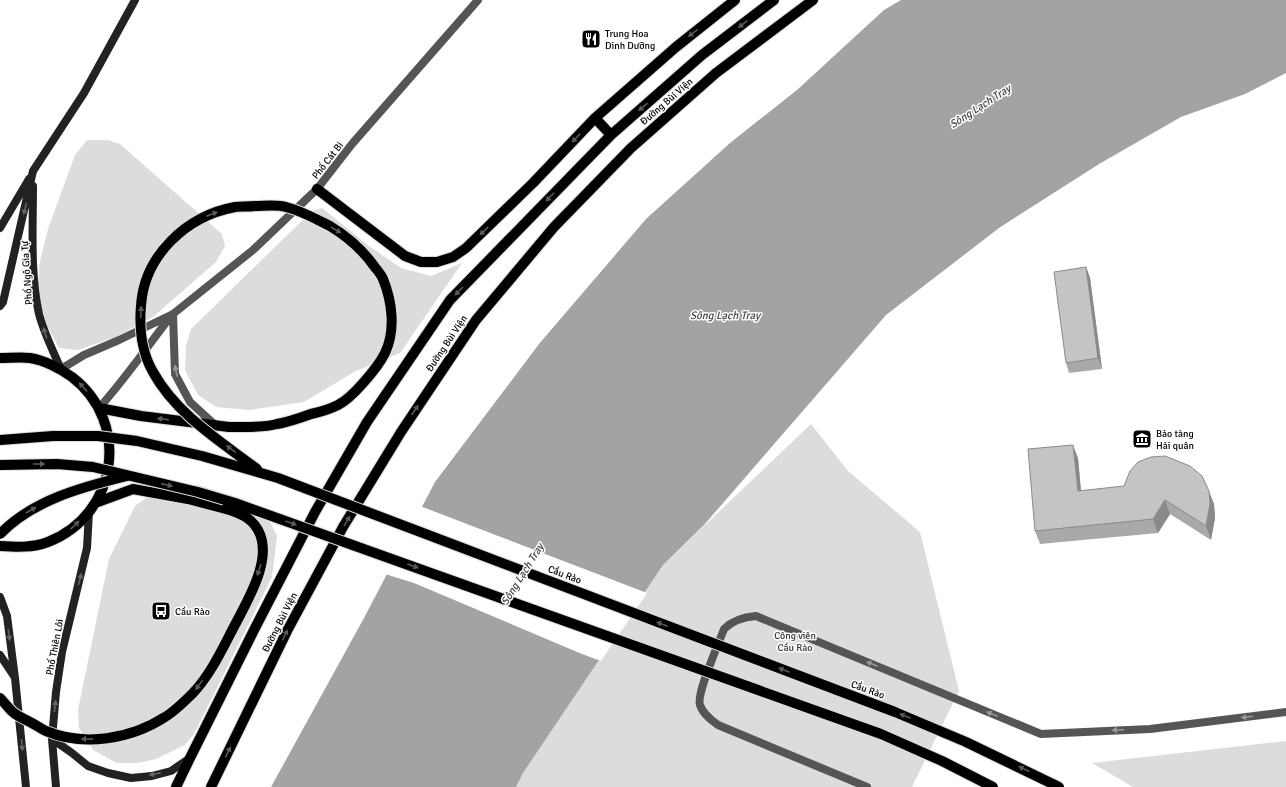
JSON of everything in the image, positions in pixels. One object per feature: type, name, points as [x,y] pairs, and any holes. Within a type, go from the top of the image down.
[{"type":"main road","name":"Phố Ngô Gia Tự","points":[[0,306],[3,302],[34,171],[84,93],[135,0]]},
{"type":"main road","points":[[317,189],[406,256],[421,262],[437,262],[453,257],[466,248],[533,183],[595,118],[676,47],[735,0]]},
{"type":"main road","name":"Đường Bùi Viện","points":[[176,787],[254,630],[315,512],[366,422],[450,300],[611,135],[702,55],[774,0]]},
{"type":"main road","name":"Đường Bùi Viện","points":[[211,787],[287,631],[343,527],[401,432],[476,320],[554,227],[631,148],[716,73],[813,0]]},
{"type":"main road","points":[[595,118],[611,135]]},
{"type":"main road","name":"Phố Ngô Gia Tự","points":[[34,171],[33,245],[36,295],[47,339],[61,369]]},
{"type":"main road","points":[[0,228],[34,171]]},
{"type":"main road","points":[[99,408],[162,419],[214,424],[229,427],[253,427],[277,425],[339,405],[359,388],[374,371],[386,352],[392,329],[390,305],[382,278],[363,251],[344,234],[314,217],[285,206],[236,207],[214,212],[192,223],[173,238],[155,260],[147,278],[142,296],[140,317],[144,349],[152,371],[164,390],[187,414],[213,436],[262,472]]},
{"type":"main road","points":[[0,358],[31,358],[61,369],[83,385],[99,408],[108,431],[110,456],[106,481],[95,504],[89,512],[70,530],[48,542],[23,547],[0,546]]},
{"type":"main road","name":"Cầu Rào","points":[[0,440],[53,436],[98,436],[137,442],[202,456],[262,472],[895,712],[966,742],[1059,787]]},
{"type":"main road","points":[[0,465],[57,464],[86,466],[198,492],[236,503],[816,710],[942,761],[993,787]]},
{"type":"main road","points":[[0,534],[12,522],[46,502],[95,484],[129,476]]},
{"type":"main road","points":[[0,698],[15,713],[46,731],[62,736],[79,739],[99,739],[133,733],[166,716],[194,692],[211,667],[252,594],[262,560],[262,544],[258,530],[250,520],[240,514],[188,499],[133,489],[95,504]]},
{"type":"main road","name":"Phố Thiên Lôi","points":[[56,787],[52,740],[56,692],[62,652],[88,548],[89,512]]},
{"type":"main road","points":[[0,597],[7,616],[26,787]]},
{"type":"main road","points":[[0,655],[15,678]]},
{"type":"main road","points":[[52,740],[88,766],[108,774],[131,778],[152,776],[171,771],[190,758]]},
{"type":"street","name":"Phố Cát Bi","points":[[61,369],[84,355],[173,314],[253,250],[317,189],[352,144],[478,0]]},
{"type":"street","name":"Phố Cát Bi","points":[[99,408],[117,388],[173,314]]},
{"type":"street","points":[[173,314],[175,374],[190,402],[214,424]]},
{"type":"street","points":[[867,787],[718,726],[707,716],[699,704],[701,689],[724,629],[730,623],[743,617],[756,616],[1041,734],[1150,729],[1286,712]]},
{"type":"green space","points":[[87,140],[108,140],[120,144],[222,234],[225,246],[216,262],[153,317],[118,336],[78,350],[59,348],[47,325],[37,293],[40,261],[48,229],[75,155]]},
{"type":"green space","points":[[322,208],[369,246],[401,268],[431,276],[462,263],[400,353],[354,372],[304,402],[249,410],[216,407],[198,395],[185,370],[186,346],[191,329],[312,211]]},
{"type":"green space","name":"Công viên Cầu Rào","points":[[811,424],[848,471],[920,532],[959,691],[912,787],[516,787],[523,773],[663,565]]},
{"type":"green space","points":[[198,485],[246,500],[268,518],[277,536],[272,577],[194,734],[185,745],[156,759],[138,763],[117,763],[93,750],[79,728],[78,710],[109,559],[135,506],[159,489]]},
{"type":"green space","points":[[1286,741],[1286,787],[1133,787],[1092,763]]},
{"type":"water","name":"Sông Lạch Tray","points":[[901,0],[1286,0],[1286,73],[1245,94],[1181,117],[1099,164],[999,228],[886,315],[704,525],[663,565],[523,773],[516,787],[271,787],[364,618],[435,482],[539,344],[646,219],[730,143],[797,90],[884,10]]},
{"type":"pier","points":[[420,506],[647,593],[601,661],[582,654],[414,583],[385,574]]},
{"type":"building","points":[[1086,267],[1098,358],[1066,363],[1054,272]]},
{"type":"building","points":[[1073,445],[1078,491],[1124,486],[1130,471],[1138,462],[1151,457],[1165,456],[1190,466],[1202,476],[1209,491],[1210,504],[1206,526],[1165,500],[1153,519],[1035,531],[1028,449]]},
{"type":"place","name":"Trung Hoa Dinh Dưỡng","points":[[591,39]]},
{"type":"place","name":"Bảo tàng Hải quân","points":[[1142,439]]},
{"type":"place","name":"Cầu Rào","points":[[161,611]]}]
